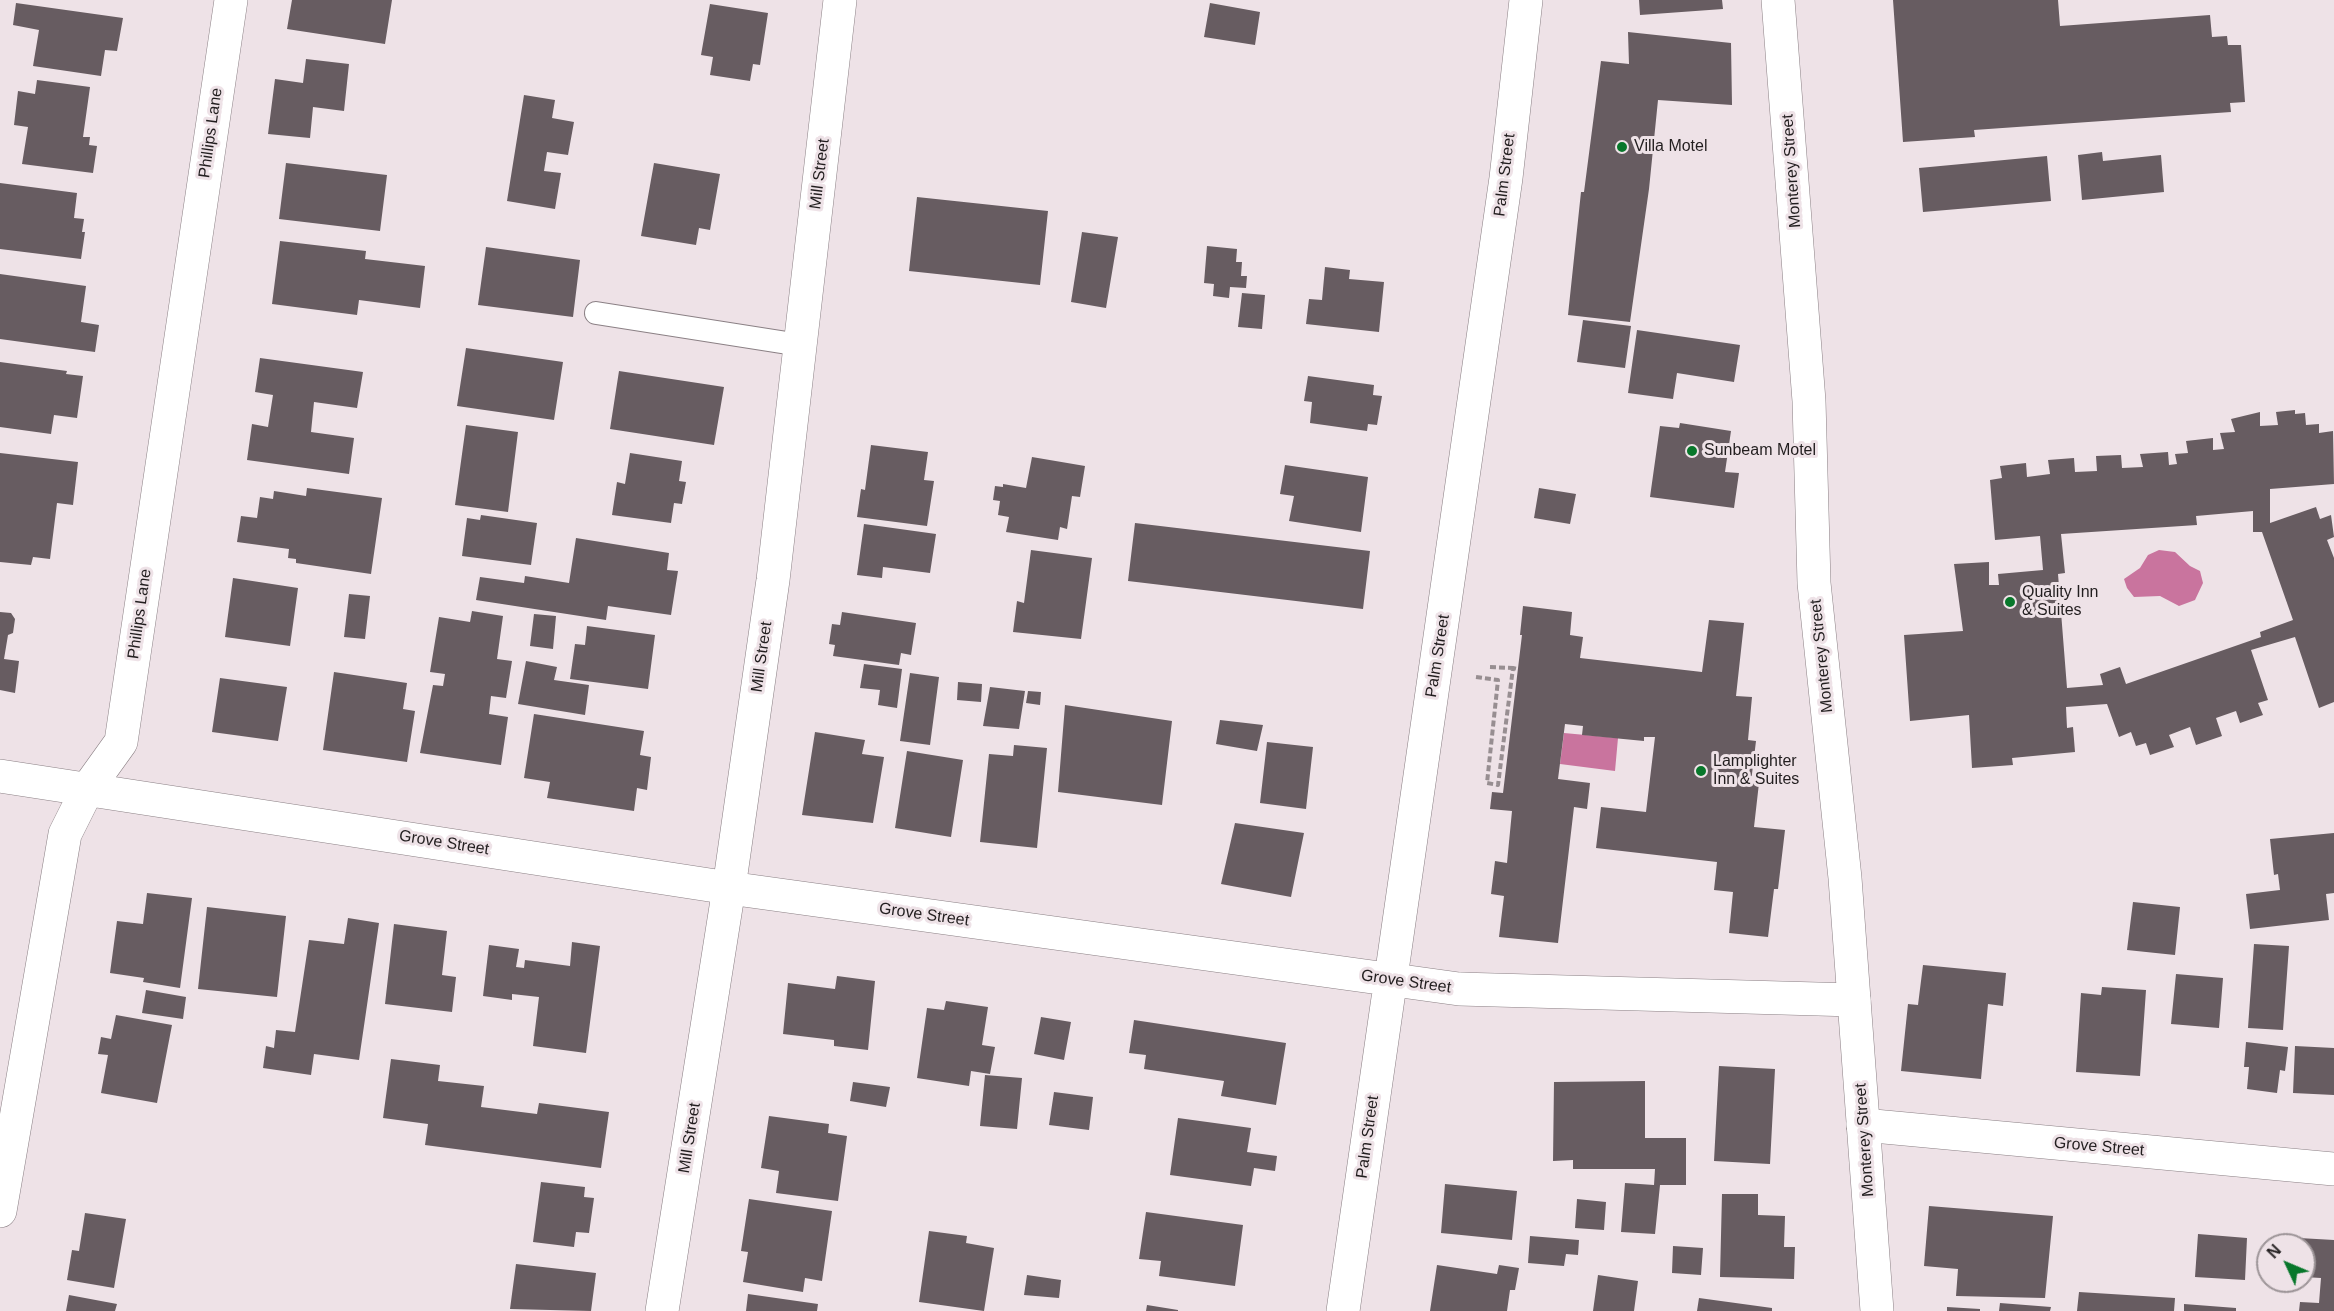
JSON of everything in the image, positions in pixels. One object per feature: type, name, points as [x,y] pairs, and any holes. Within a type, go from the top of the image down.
[{"type":"street","name":"Phillips Lane","points":[[0,1211],[64,834],[88,788],[121,742],[231,0]]},
{"type":"street","name":"Mill Street","points":[[662,1311],[729,888],[773,579],[840,0]]},
{"type":"street","name":"Palm Street","points":[[1343,1311],[1506,178],[1526,0]]},
{"type":"street","name":"Monterey Street","points":[[1778,0],[1809,401],[1814,583],[1845,878],[1877,1311]]},
{"type":"street","name":"Grove Street","points":[[0,776],[729,888],[1459,989],[1854,1000]]},
{"type":"street","name":"Grove Street","points":[[1863,1125],[2334,1169]]},
{"type":"lane","points":[[596,313],[800,345]]},
{"type":"path","points":[[1476,677],[1498,680],[1487,783],[1498,785],[1516,669],[1490,667]]},
{"type":"shaded area","points":[[2159,550],[2175,552],[2190,566],[2200,571],[2203,583],[2195,600],[2179,606],[2160,596],[2134,597],[2127,588],[2124,579],[2140,568],[2148,555]]},
{"type":"shaded area","points":[[1564,733],[1618,738],[1615,771],[1560,764]]},
{"type":"building","points":[[292,0],[392,0],[385,44],[287,29]]},
{"type":"building","points":[[1639,0],[1722,0],[1723,9],[1640,15]]},
{"type":"building","points":[[1893,0],[2058,0],[2060,26],[2210,15],[2212,37],[2227,36],[2228,45],[2241,45],[2245,102],[2230,103],[2231,112],[1974,130],[1975,137],[1903,142]]},
{"type":"building","points":[[16,3],[123,18],[117,51],[105,50],[101,76],[33,66],[39,30],[13,25]]},
{"type":"building","points":[[1210,3],[1260,12],[1255,45],[1204,37]]},
{"type":"building","points":[[710,4],[768,13],[760,65],[753,64],[750,81],[710,75],[713,57],[701,55]]},
{"type":"building","name":"Villa Motel","points":[[1628,32],[1731,43],[1732,105],[1658,100],[1649,189],[1630,322],[1568,315],[1581,192],[1584,192],[1601,61],[1629,64]]},
{"type":"building","points":[[306,59],[349,64],[344,111],[313,107],[310,138],[268,134],[275,79],[303,83]]},
{"type":"building","points":[[37,80],[90,87],[83,137],[90,137],[89,145],[97,146],[93,173],[22,164],[28,127],[14,125],[18,91],[35,94]]},
{"type":"building","points":[[524,95],[555,100],[552,118],[574,122],[568,155],[547,152],[544,171],[561,173],[555,209],[507,201]]},
{"type":"building","points":[[2102,152],[2103,161],[2161,155],[2164,192],[2082,200],[2078,155]]},
{"type":"building","points":[[2047,156],[2051,201],[1923,212],[1919,168]]},
{"type":"building","points":[[286,163],[387,175],[380,231],[279,219]]},
{"type":"building","points":[[654,163],[720,174],[710,230],[699,228],[696,245],[641,236]]},
{"type":"building","points":[[0,183],[77,193],[74,218],[84,219],[82,232],[85,232],[81,259],[0,249]]},
{"type":"building","points":[[917,197],[1048,211],[1040,285],[909,271]]},
{"type":"building","points":[[1082,232],[1118,237],[1106,308],[1071,302]]},
{"type":"building","points":[[280,241],[366,251],[365,259],[425,266],[420,308],[359,300],[357,315],[272,304]]},
{"type":"building","points":[[1207,246],[1237,249],[1236,262],[1242,262],[1241,276],[1247,276],[1246,288],[1230,287],[1229,298],[1213,296],[1214,284],[1204,283]]},
{"type":"building","points":[[486,247],[580,260],[573,317],[478,305]]},
{"type":"building","points":[[1325,267],[1350,270],[1349,279],[1384,282],[1379,332],[1306,324],[1309,299],[1322,300]]},
{"type":"building","points":[[0,274],[86,286],[81,322],[99,325],[95,352],[0,339]]},
{"type":"building","points":[[1242,293],[1265,295],[1262,329],[1238,327]]},
{"type":"building","points":[[1583,320],[1631,326],[1625,368],[1577,362]]},
{"type":"building","points":[[1637,330],[1740,345],[1734,382],[1677,373],[1673,399],[1628,393]]},
{"type":"building","points":[[466,348],[563,362],[554,420],[457,406]]},
{"type":"building","points":[[260,358],[363,372],[357,408],[314,402],[311,432],[354,438],[349,474],[247,460],[252,424],[268,427],[273,395],[255,392]]},
{"type":"building","points":[[0,362],[67,371],[66,374],[83,376],[77,418],[54,415],[51,434],[0,427]]},
{"type":"building","points":[[619,371],[724,387],[714,445],[610,429]]},
{"type":"building","points":[[1308,376],[1374,385],[1373,395],[1382,396],[1377,425],[1368,424],[1367,431],[1310,423],[1312,402],[1304,401]]},
{"type":"building","name":"Quality Inn & Suites","points":[[2295,410],[2295,414],[2305,413],[2306,425],[2319,424],[2319,433],[2333,431],[2334,484],[2270,489],[2270,523],[2316,507],[2320,519],[2331,515],[2334,537],[2327,540],[2334,558],[2334,702],[2319,708],[2295,637],[2251,650],[2268,700],[2258,703],[2263,715],[2240,723],[2236,711],[2216,718],[2222,736],[2196,745],[2190,727],[2169,735],[2174,747],[2150,755],[2146,743],[2136,746],[2131,732],[2119,737],[2107,704],[2066,707],[2067,728],[2073,727],[2075,752],[2012,758],[2013,765],[1972,768],[1969,715],[1910,721],[1904,635],[1963,631],[1954,564],[1989,562],[1989,585],[1999,585],[1998,574],[2043,570],[2040,536],[1995,540],[1990,480],[2002,478],[2000,466],[2026,463],[2027,477],[2050,474],[2048,460],[2074,458],[2075,472],[2097,471],[2096,456],[2121,455],[2122,468],[2143,467],[2140,454],[2168,452],[2169,465],[2177,464],[2175,454],[2188,453],[2186,441],[2213,438],[2213,450],[2224,449],[2220,433],[2235,432],[2231,419],[2260,412],[2260,426],[2278,425],[2276,412]],"holes":[[[2253,511],[2253,532],[2262,532],[2293,620],[2260,632],[2261,637],[2126,684],[2120,667],[2100,674],[2103,685],[2067,688],[2058,574],[2065,573],[2061,534],[2197,525],[2196,516]]]},
{"type":"building","name":"Sunbeam Motel","points":[[1680,423],[1731,431],[1725,472],[1739,473],[1734,508],[1650,497],[1660,426],[1679,428]]},
{"type":"building","points":[[466,425],[518,432],[508,512],[455,505]]},
{"type":"building","points":[[871,445],[928,452],[924,480],[934,481],[927,526],[857,517],[861,489],[865,490]]},
{"type":"building","points":[[0,453],[78,462],[73,505],[57,503],[50,559],[33,557],[31,565],[0,562]]},
{"type":"building","points":[[630,453],[682,461],[679,481],[686,482],[682,504],[674,503],[671,523],[612,515],[617,482],[625,484]]},
{"type":"building","points":[[1032,457],[1085,466],[1080,497],[1072,496],[1067,529],[1060,527],[1058,540],[1006,532],[1009,517],[998,515],[1000,501],[993,500],[995,486],[1003,487],[1003,484],[1026,488]]},
{"type":"building","points":[[1285,465],[1368,477],[1361,532],[1289,521],[1294,496],[1280,494]]},
{"type":"building","points":[[307,488],[382,498],[371,574],[296,563],[296,559],[288,558],[289,549],[237,542],[241,516],[257,518],[260,497],[273,499],[274,491],[306,496]]},
{"type":"building","points":[[1539,488],[1576,494],[1570,524],[1534,518]]},
{"type":"building","points":[[481,515],[537,523],[531,565],[462,556],[467,518],[480,520]]},
{"type":"building","points":[[1135,523],[1370,551],[1363,609],[1128,581]]},
{"type":"building","points":[[864,524],[936,534],[930,573],[883,567],[882,578],[857,575]]},
{"type":"building","points":[[576,538],[669,553],[667,570],[678,571],[671,615],[608,606],[606,620],[476,600],[480,577],[524,583],[525,576],[569,583]]},
{"type":"building","points":[[1031,550],[1092,558],[1081,639],[1013,632],[1017,601],[1024,603]]},
{"type":"building","points":[[233,578],[298,588],[290,646],[225,637]]},
{"type":"building","points":[[349,594],[370,596],[365,639],[344,637]]},
{"type":"building","name":"Lamplighter Inn & Suites","points":[[1523,606],[1572,612],[1570,635],[1583,637],[1580,658],[1702,672],[1709,620],[1744,623],[1736,696],[1752,697],[1748,740],[1756,741],[1751,782],[1759,783],[1754,827],[1785,830],[1778,889],[1774,889],[1768,937],[1729,933],[1733,892],[1714,890],[1717,862],[1596,848],[1601,807],[1646,812],[1655,737],[1644,737],[1644,741],[1582,735],[1583,726],[1565,724],[1558,779],[1590,783],[1587,809],[1574,807],[1558,943],[1499,937],[1504,896],[1491,894],[1495,861],[1507,863],[1512,811],[1490,809],[1492,792],[1503,793],[1522,635],[1520,635]]},
{"type":"building","points":[[472,611],[503,616],[497,659],[512,661],[506,698],[491,696],[489,714],[508,717],[501,765],[420,753],[433,685],[443,686],[445,674],[430,672],[439,617],[470,622]]},
{"type":"building","points":[[0,612],[11,613],[15,619],[13,633],[8,635],[4,659],[19,661],[15,693],[0,690]]},
{"type":"building","points":[[842,612],[916,623],[911,655],[901,653],[899,665],[833,656],[835,645],[829,644],[832,624],[840,625]]},
{"type":"building","points":[[534,614],[556,616],[553,649],[530,646]]},
{"type":"building","points":[[587,626],[655,635],[648,689],[570,679],[575,644],[585,645]]},
{"type":"building","points":[[526,661],[557,667],[554,680],[589,685],[585,715],[518,704]]},
{"type":"building","points":[[864,664],[902,669],[897,708],[878,705],[880,690],[860,688]]},
{"type":"building","points":[[334,672],[407,683],[403,709],[415,711],[407,762],[323,750]]},
{"type":"building","points":[[910,673],[939,677],[930,745],[900,741]]},
{"type":"building","points":[[220,678],[287,687],[278,741],[212,732]]},
{"type":"building","points":[[958,682],[982,684],[981,702],[957,700]]},
{"type":"building","points":[[990,687],[1025,691],[1019,729],[983,726]]},
{"type":"building","points":[[1028,691],[1041,692],[1040,705],[1026,703]]},
{"type":"building","points":[[1065,705],[1172,721],[1162,805],[1058,792]]},
{"type":"building","points":[[534,714],[644,731],[640,755],[651,757],[647,790],[637,788],[634,811],[547,798],[550,782],[524,778]]},
{"type":"building","points":[[1220,720],[1263,725],[1257,751],[1216,744]]},
{"type":"building","points":[[815,732],[865,740],[862,754],[884,757],[873,823],[802,815]]},
{"type":"building","points":[[1267,742],[1313,747],[1306,809],[1260,803]]},
{"type":"building","points":[[1014,745],[1047,748],[1037,848],[980,842],[989,754],[1013,756]]},
{"type":"building","points":[[907,751],[963,760],[951,837],[895,828]]},
{"type":"building","points":[[1235,823],[1304,833],[1291,897],[1221,884]]},
{"type":"building","points":[[2334,833],[2334,893],[2326,894],[2329,920],[2250,929],[2246,894],[2280,890],[2278,874],[2274,875],[2270,839]]},
{"type":"building","points":[[147,893],[192,898],[180,988],[143,982],[144,978],[110,973],[117,921],[143,924]]},
{"type":"building","points":[[2133,902],[2180,907],[2175,955],[2127,950]]},
{"type":"building","points":[[207,907],[286,916],[277,997],[198,989]]},
{"type":"building","points":[[348,918],[379,923],[359,1060],[314,1054],[311,1075],[263,1068],[266,1046],[274,1048],[276,1030],[295,1032],[309,940],[344,944]]},
{"type":"building","points":[[394,924],[447,931],[442,975],[456,977],[452,1012],[385,1004]]},
{"type":"building","points":[[572,942],[600,946],[586,1053],[533,1046],[539,997],[512,994],[512,1000],[483,996],[489,945],[519,949],[516,967],[524,968],[525,960],[570,966]]},
{"type":"building","points":[[2254,944],[2289,946],[2283,1030],[2248,1028]]},
{"type":"building","points":[[1923,965],[2006,973],[2003,1006],[1988,1004],[1981,1079],[1901,1071],[1908,1004],[1918,1005]]},
{"type":"building","points":[[2176,974],[2223,978],[2219,1028],[2171,1024]]},
{"type":"building","points":[[837,976],[875,981],[868,1050],[834,1046],[834,1040],[783,1034],[788,983],[835,989]]},
{"type":"building","points":[[2102,987],[2146,990],[2140,1076],[2076,1072],[2081,993],[2101,995]]},
{"type":"building","points":[[146,990],[186,997],[183,1019],[142,1013]]},
{"type":"building","points":[[946,1001],[988,1007],[982,1045],[995,1047],[990,1074],[971,1071],[969,1086],[917,1078],[927,1008],[944,1010]]},
{"type":"building","points":[[116,1015],[172,1025],[157,1103],[101,1093],[108,1055],[98,1054],[101,1037],[111,1039]]},
{"type":"building","points":[[1041,1017],[1071,1022],[1064,1060],[1034,1054]]},
{"type":"building","points":[[1134,1020],[1286,1043],[1276,1105],[1221,1096],[1224,1081],[1144,1069],[1146,1055],[1129,1053]]},
{"type":"building","points":[[2246,1042],[2288,1047],[2285,1071],[2280,1070],[2277,1093],[2247,1089],[2249,1067],[2244,1067]]},
{"type":"building","points":[[2295,1046],[2334,1048],[2334,1095],[2293,1093]]},
{"type":"building","points":[[391,1059],[440,1065],[438,1081],[484,1086],[481,1107],[537,1114],[539,1103],[609,1112],[601,1168],[425,1145],[428,1124],[383,1118]]},
{"type":"building","points":[[1719,1066],[1775,1069],[1770,1164],[1714,1161]]},
{"type":"building","points":[[985,1075],[1022,1078],[1017,1129],[980,1126]]},
{"type":"building","points":[[1645,1081],[1645,1138],[1686,1138],[1686,1185],[1660,1185],[1655,1234],[1621,1232],[1625,1183],[1654,1185],[1655,1169],[1573,1169],[1573,1160],[1553,1161],[1554,1082]]},
{"type":"building","points":[[853,1082],[890,1087],[886,1107],[850,1101]]},
{"type":"building","points":[[1054,1092],[1093,1097],[1089,1130],[1049,1125]]},
{"type":"building","points":[[769,1116],[829,1124],[828,1133],[847,1136],[838,1201],[776,1193],[779,1171],[761,1168]]},
{"type":"building","points":[[1178,1118],[1251,1128],[1247,1152],[1277,1156],[1275,1171],[1254,1168],[1251,1186],[1170,1175]]},
{"type":"building","points":[[541,1182],[585,1187],[584,1197],[594,1198],[589,1233],[576,1232],[574,1247],[533,1242]]},
{"type":"building","points":[[1445,1184],[1517,1191],[1512,1240],[1441,1233]]},
{"type":"building","points":[[1722,1194],[1758,1194],[1758,1215],[1785,1216],[1784,1247],[1795,1247],[1794,1279],[1720,1277]]},
{"type":"building","points":[[749,1199],[832,1211],[822,1281],[805,1278],[803,1292],[743,1282],[748,1252],[741,1251]]},
{"type":"building","points":[[1577,1199],[1606,1202],[1604,1230],[1575,1228]]},
{"type":"building","points":[[1929,1206],[2053,1216],[2045,1298],[1956,1296],[1958,1269],[1924,1266]]},
{"type":"building","points":[[1146,1212],[1243,1225],[1235,1286],[1159,1276],[1161,1261],[1139,1259]]},
{"type":"building","points":[[85,1213],[126,1219],[114,1288],[67,1280],[72,1250],[79,1251]]},
{"type":"building","points":[[929,1231],[967,1236],[966,1243],[994,1248],[984,1311],[919,1302]]},
{"type":"building","points":[[2198,1234],[2247,1238],[2245,1280],[2195,1277]]},
{"type":"building","points":[[1530,1236],[1579,1240],[1578,1255],[1566,1254],[1564,1266],[1528,1263]]},
{"type":"building","points":[[2316,1239],[2334,1240],[2334,1311],[2299,1311],[2300,1302],[2319,1303],[2321,1278],[2316,1278]]},
{"type":"building","points":[[1673,1246],[1703,1248],[1701,1275],[1672,1273]]},
{"type":"building","points":[[516,1264],[596,1273],[591,1311],[510,1309]]},
{"type":"building","points":[[1437,1265],[1497,1274],[1499,1265],[1519,1268],[1515,1290],[1510,1290],[1507,1311],[1430,1311]]},
{"type":"building","points":[[1027,1275],[1061,1280],[1059,1298],[1024,1295]]},
{"type":"building","points":[[1598,1275],[1638,1281],[1634,1311],[1593,1311]]},
{"type":"building","points":[[2079,1292],[2175,1298],[2174,1311],[2077,1311]]},
{"type":"building","points":[[748,1294],[818,1304],[817,1311],[746,1311]]},
{"type":"building","points":[[69,1295],[117,1304],[115,1311],[66,1311]]},
{"type":"building","points":[[1699,1298],[1772,1308],[1772,1311],[1697,1311]]},
{"type":"building","points":[[2000,1303],[2051,1307],[2050,1311],[1999,1311]]},
{"type":"building","points":[[2184,1304],[2236,1308],[2236,1311],[2184,1311]]},
{"type":"building","points":[[1147,1305],[1178,1310],[1178,1311],[1146,1311]]},
{"type":"building","points":[[1947,1307],[1980,1309],[1980,1311],[1947,1311]]},
{"type":"place","name":"Villa Motel","points":[[1622,147]]},
{"type":"place","name":"Sunbeam Motel","points":[[1692,451]]},
{"type":"place","name":"Quality Inn & Suites","points":[[2010,602]]},
{"type":"place","name":"Lamplighter Inn & Suites","points":[[1701,771]]}]
